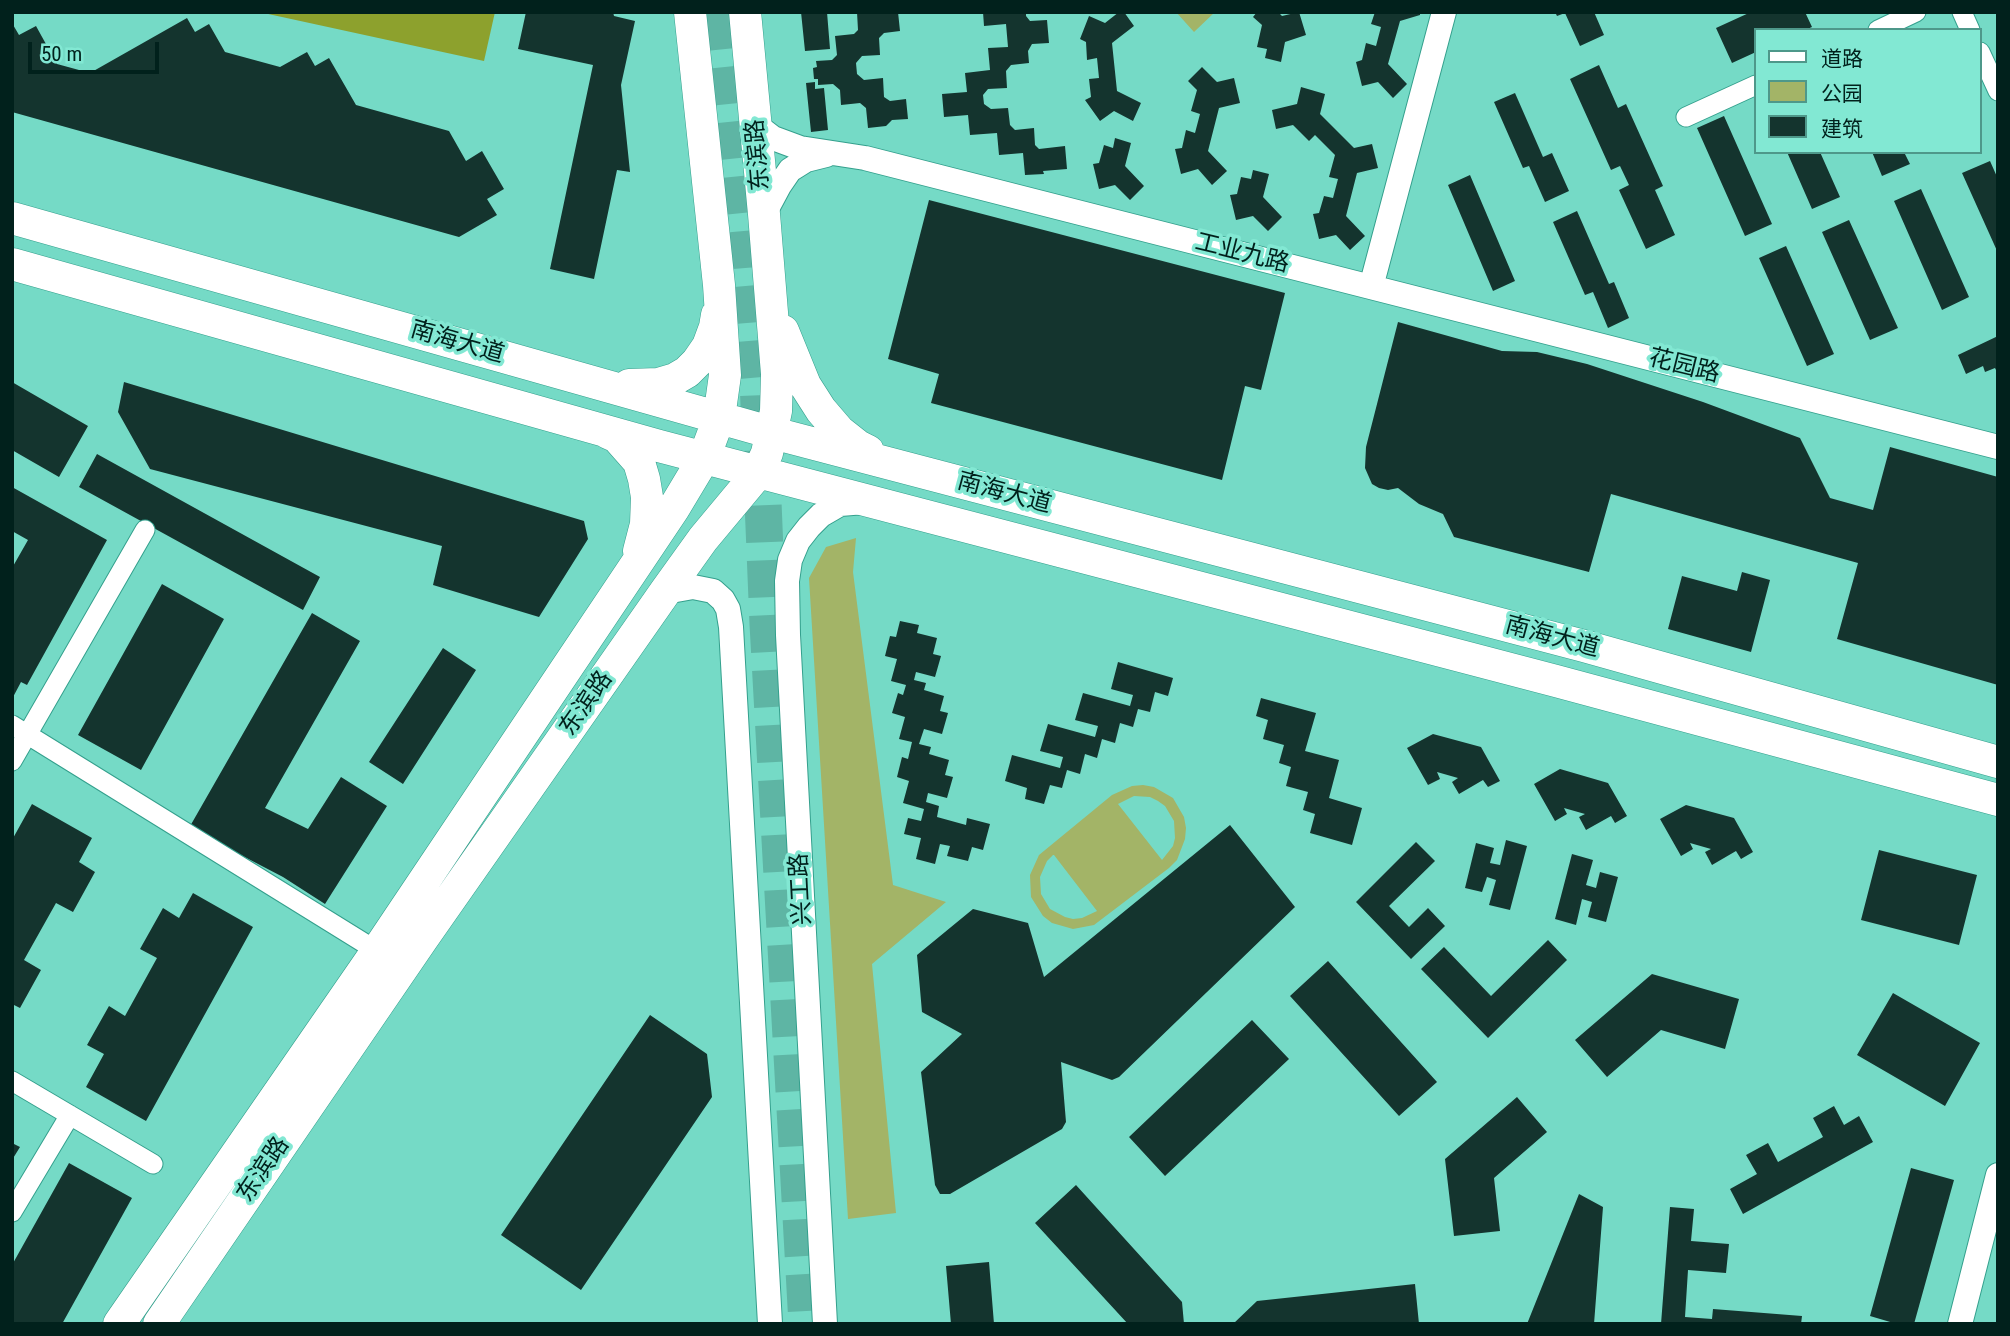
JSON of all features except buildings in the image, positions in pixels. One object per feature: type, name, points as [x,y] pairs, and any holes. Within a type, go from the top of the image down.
[{"type":"main road","name":"东滨路","points":[[119,1324],[377,951],[674,508],[704,458],[719,418],[725,375],[719,285],[690,12]]},
{"type":"main road","name":"东滨路","points":[[159,1324],[415,949],[703,539],[758,472],[767,453],[773,433],[777,374],[744,12]]},
{"type":"main road","name":"南海大道","points":[[12,218],[773,433],[1584,646],[1998,762]]},
{"type":"main road","name":"南海大道","points":[[12,264],[704,458],[1556,681],[1998,800]]},
{"type":"main road","points":[[596,382],[658,384],[687,372],[698,362],[708,346],[715,327],[719,285]]},
{"type":"main road","points":[[772,302],[789,350],[805,385],[821,410],[839,431],[858,446],[898,466]]},
{"type":"main road","points":[[601,429],[617,438],[639,462],[648,497],[646,524],[640,548],[624,580]]},
{"type":"street","points":[[1371,287],[1444,12]]},
{"type":"street","points":[[1882,28],[1916,12]]},
{"type":"street","points":[[1962,12],[1969,28]]},
{"type":"street","points":[[1982,56],[1998,91]]},
{"type":"street","points":[[1686,117],[1755,85]]},
{"type":"street","name":"工业九路","points":[[755,119],[766,133],[780,142],[800,148],[879,162],[1371,287]]},
{"type":"street","name":"工业九路","points":[[764,214],[779,186],[798,163],[815,156],[837,154]]},
{"type":"street","name":"花园路","points":[[1371,287],[1998,447]]},
{"type":"street","name":"兴工路","points":[[825,1324],[787,581],[790,560],[798,541],[821,515],[840,504],[868,502]]},
{"type":"street","points":[[12,761],[20,729],[145,530]]},
{"type":"street","points":[[665,592],[693,587],[713,591],[723,600],[730,617],[770,1324]]},
{"type":"street","points":[[20,729],[377,951]]},
{"type":"street","points":[[12,1081],[153,1164]]},
{"type":"street","points":[[12,1212],[70,1115]]},
{"type":"street","points":[[1960,1324],[1998,1175]]},
{"type":"street","points":[[1975,1324],[1998,1238]]},
{"type":"green space","points":[[259,12],[495,12],[484,61]]},
{"type":"green space","points":[[1176,12],[1215,12],[1194,32]]},
{"type":"green space","points":[[856,538],[853,572],[893,885],[946,902],[872,964],[896,1213],[848,1219],[809,578],[826,547]]},
{"type":"green space","points":[[1132,786],[1154,787],[1173,798],[1184,817],[1186,828],[1177,860],[1094,925],[1073,929],[1052,923],[1043,916],[1031,897],[1030,875],[1039,855],[1112,795]],"holes":[[[1134,796],[1150,797],[1158,801],[1165,806],[1174,821],[1173,846],[1162,860],[1118,804]],[[1054,855],[1097,911],[1073,919],[1050,909],[1041,894],[1040,877],[1047,861]]]},
{"type":"tunnel","points":[[723,12],[758,380],[768,624],[807,1324]]}]
